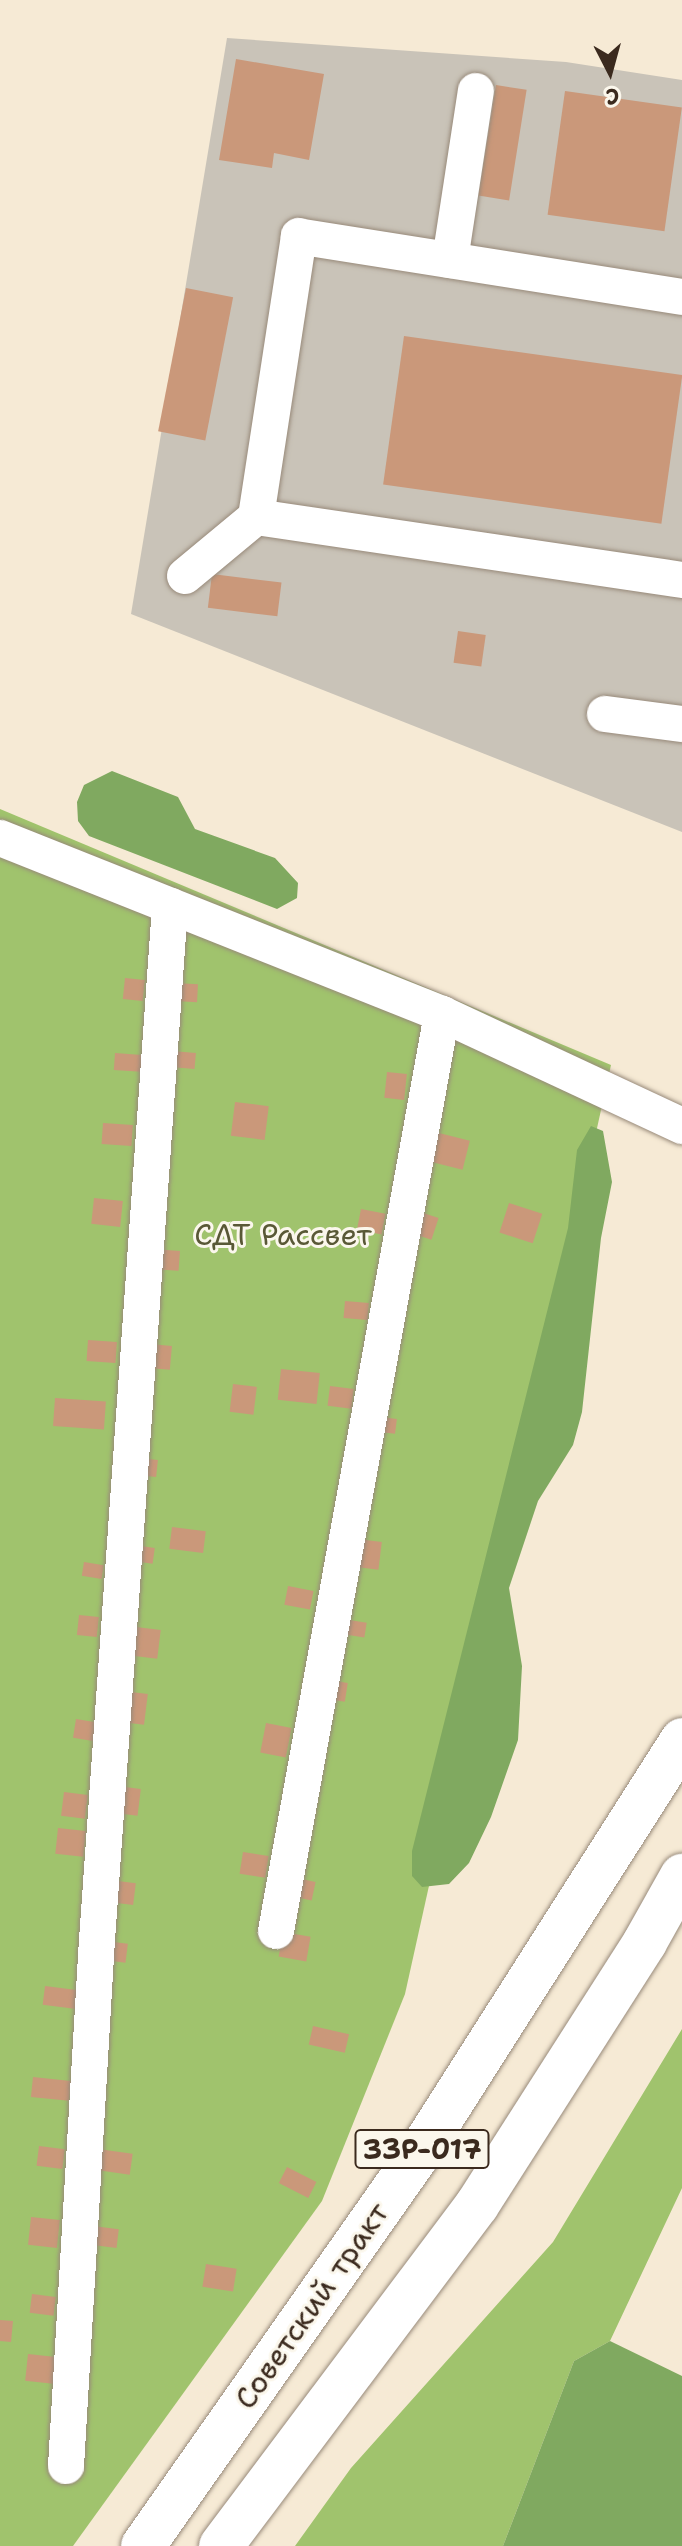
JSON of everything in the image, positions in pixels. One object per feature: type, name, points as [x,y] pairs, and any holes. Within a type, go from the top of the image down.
[{"type":"highway","name":"Советский тракт","points":[[143,2546],[418,2155],[682,1740]]},
{"type":"highway","name":"33Р-017","points":[[221,2546],[477,2205],[645,1942],[682,1876]]},
{"type":"lane","points":[[450,260],[476,91]]},
{"type":"lane","points":[[185,576],[256,517],[299,236],[682,297]]},
{"type":"lane","points":[[256,517],[682,580]]},
{"type":"lane","points":[[605,714],[682,724]]},
{"type":"lane","points":[[0,838],[442,1014],[682,1126]]},
{"type":"lane","points":[[66,2466],[97,1940],[170,906]]},
{"type":"lane","points":[[276,1931],[442,1014]]},
{"type":"shaded area","points":[[227,38],[566,62],[682,80],[682,832],[131,614]]},
{"type":"green space","points":[[112,771],[178,797],[195,829],[275,858],[298,883],[297,898],[277,909],[89,836],[78,821],[77,802],[84,785]]},
{"type":"green space","name":"СДТ Рассвет","points":[[0,809],[611,1065],[405,1994],[322,2201],[73,2546],[0,2546]]},
{"type":"green space","points":[[591,1126],[603,1131],[612,1182],[601,1238],[582,1412],[573,1445],[538,1501],[509,1588],[522,1666],[518,1740],[491,1817],[469,1863],[449,1884],[422,1887],[412,1876],[412,1851],[568,1228],[577,1150]]},
{"type":"green space","points":[[682,2029],[682,2188],[610,2341],[574,2361],[503,2546],[295,2546],[351,2468],[553,2242]]},
{"type":"green space","points":[[610,2341],[682,2376],[682,2546],[503,2546],[574,2361]]},
{"type":"building","points":[[236,59],[324,74],[309,160],[274,153],[272,168],[219,160]]},
{"type":"building","points":[[496,85],[527,90],[509,200],[478,196]]},
{"type":"building","points":[[565,91],[682,107],[664,231],[548,215]]},
{"type":"building","points":[[186,288],[233,297],[205,440],[158,431]]},
{"type":"building","points":[[404,336],[682,375],[661,524],[383,485]]},
{"type":"building","points":[[212,574],[281,583],[277,616],[208,608]]},
{"type":"building","points":[[458,631],[486,635],[481,667],[454,663]]},
{"type":"building","points":[[125,978],[145,980],[143,1001],[123,999]]},
{"type":"building","points":[[176,983],[198,984],[197,1002],[175,1001]]},
{"type":"building","points":[[172,1051],[196,1053],[195,1069],[171,1067]]},
{"type":"building","points":[[115,1053],[142,1055],[141,1072],[114,1070]]},
{"type":"building","points":[[387,1072],[407,1074],[404,1100],[384,1098]]},
{"type":"building","points":[[235,1102],[269,1106],[265,1140],[231,1136]]},
{"type":"building","points":[[103,1123],[133,1125],[131,1146],[102,1144]]},
{"type":"building","points":[[431,1131],[470,1141],[463,1170],[424,1160]]},
{"type":"building","points":[[94,1198],[123,1201],[120,1227],[91,1224]]},
{"type":"building","points":[[509,1203],[542,1214],[533,1243],[499,1232]]},
{"type":"building","points":[[361,1209],[386,1214],[382,1234],[357,1230]]},
{"type":"building","points":[[411,1209],[439,1218],[431,1240],[404,1231]]},
{"type":"building","points":[[153,1249],[180,1251],[179,1271],[152,1269]]},
{"type":"building","points":[[345,1301],[369,1303],[367,1320],[344,1318]]},
{"type":"building","points":[[88,1340],[117,1342],[115,1363],[87,1361]]},
{"type":"building","points":[[150,1344],[172,1346],[170,1370],[148,1368]]},
{"type":"building","points":[[281,1369],[320,1373],[317,1404],[278,1400]]},
{"type":"building","points":[[233,1384],[257,1387],[253,1415],[230,1412]]},
{"type":"building","points":[[330,1386],[354,1389],[351,1409],[328,1406]]},
{"type":"building","points":[[55,1398],[106,1402],[104,1429],[53,1426]]},
{"type":"building","points":[[381,1417],[397,1419],[395,1434],[379,1432]]},
{"type":"building","points":[[139,1458],[158,1460],[156,1477],[137,1475]]},
{"type":"building","points":[[172,1527],[206,1531],[203,1553],[169,1549]]},
{"type":"building","points":[[358,1539],[382,1542],[378,1570],[355,1567]]},
{"type":"building","points":[[134,1545],[155,1548],[153,1564],[132,1561]]},
{"type":"building","points":[[84,1562],[104,1565],[102,1579],[82,1576]]},
{"type":"building","points":[[288,1586],[314,1591],[310,1610],[284,1605]]},
{"type":"building","points":[[79,1615],[99,1617],[97,1637],[77,1635]]},
{"type":"building","points":[[343,1619],[367,1623],[364,1638],[341,1634]]},
{"type":"building","points":[[128,1626],[161,1630],[157,1659],[124,1655]]},
{"type":"building","points":[[329,1680],[348,1683],[345,1702],[326,1699]]},
{"type":"building","points":[[123,1691],[148,1694],[144,1725],[119,1722]]},
{"type":"building","points":[[76,1719],[96,1722],[93,1741],[73,1738]]},
{"type":"building","points":[[266,1723],[292,1728],[286,1757],[260,1752]]},
{"type":"building","points":[[117,1786],[141,1789],[138,1816],[114,1813]]},
{"type":"building","points":[[64,1792],[88,1795],[85,1819],[61,1816]]},
{"type":"building","points":[[58,1828],[86,1831],[83,1857],[55,1854]]},
{"type":"building","points":[[243,1852],[269,1856],[265,1878],[240,1874]]},
{"type":"building","points":[[297,1878],[316,1882],[312,1901],[293,1897]]},
{"type":"building","points":[[110,1880],[136,1883],[133,1905],[107,1902]]},
{"type":"building","points":[[283,1932],[311,1937],[306,1961],[279,1957]]},
{"type":"building","points":[[105,1941],[128,1944],[126,1963],[103,1960]]},
{"type":"building","points":[[45,1986],[79,1990],[76,2009],[43,2005]]},
{"type":"building","points":[[313,2026],[349,2034],[345,2053],[309,2045]]},
{"type":"building","points":[[33,2077],[71,2081],[69,2101],[31,2097]]},
{"type":"building","points":[[39,2146],[65,2149],[62,2169],[37,2166]]},
{"type":"building","points":[[98,2149],[133,2154],[130,2175],[95,2170]]},
{"type":"building","points":[[287,2167],[316,2182],[308,2198],[279,2183]]},
{"type":"building","points":[[31,2217],[60,2220],[57,2248],[28,2245]]},
{"type":"building","points":[[93,2226],[119,2229],[116,2248],[91,2245]]},
{"type":"building","points":[[206,2264],[237,2269],[233,2292],[202,2287]]},
{"type":"building","points":[[32,2294],[56,2297],[54,2316],[30,2313]]},
{"type":"building","points":[[0,2320],[13,2321],[11,2342],[0,2341]]},
{"type":"building","points":[[28,2354],[56,2357],[53,2384],[25,2381]]}]
